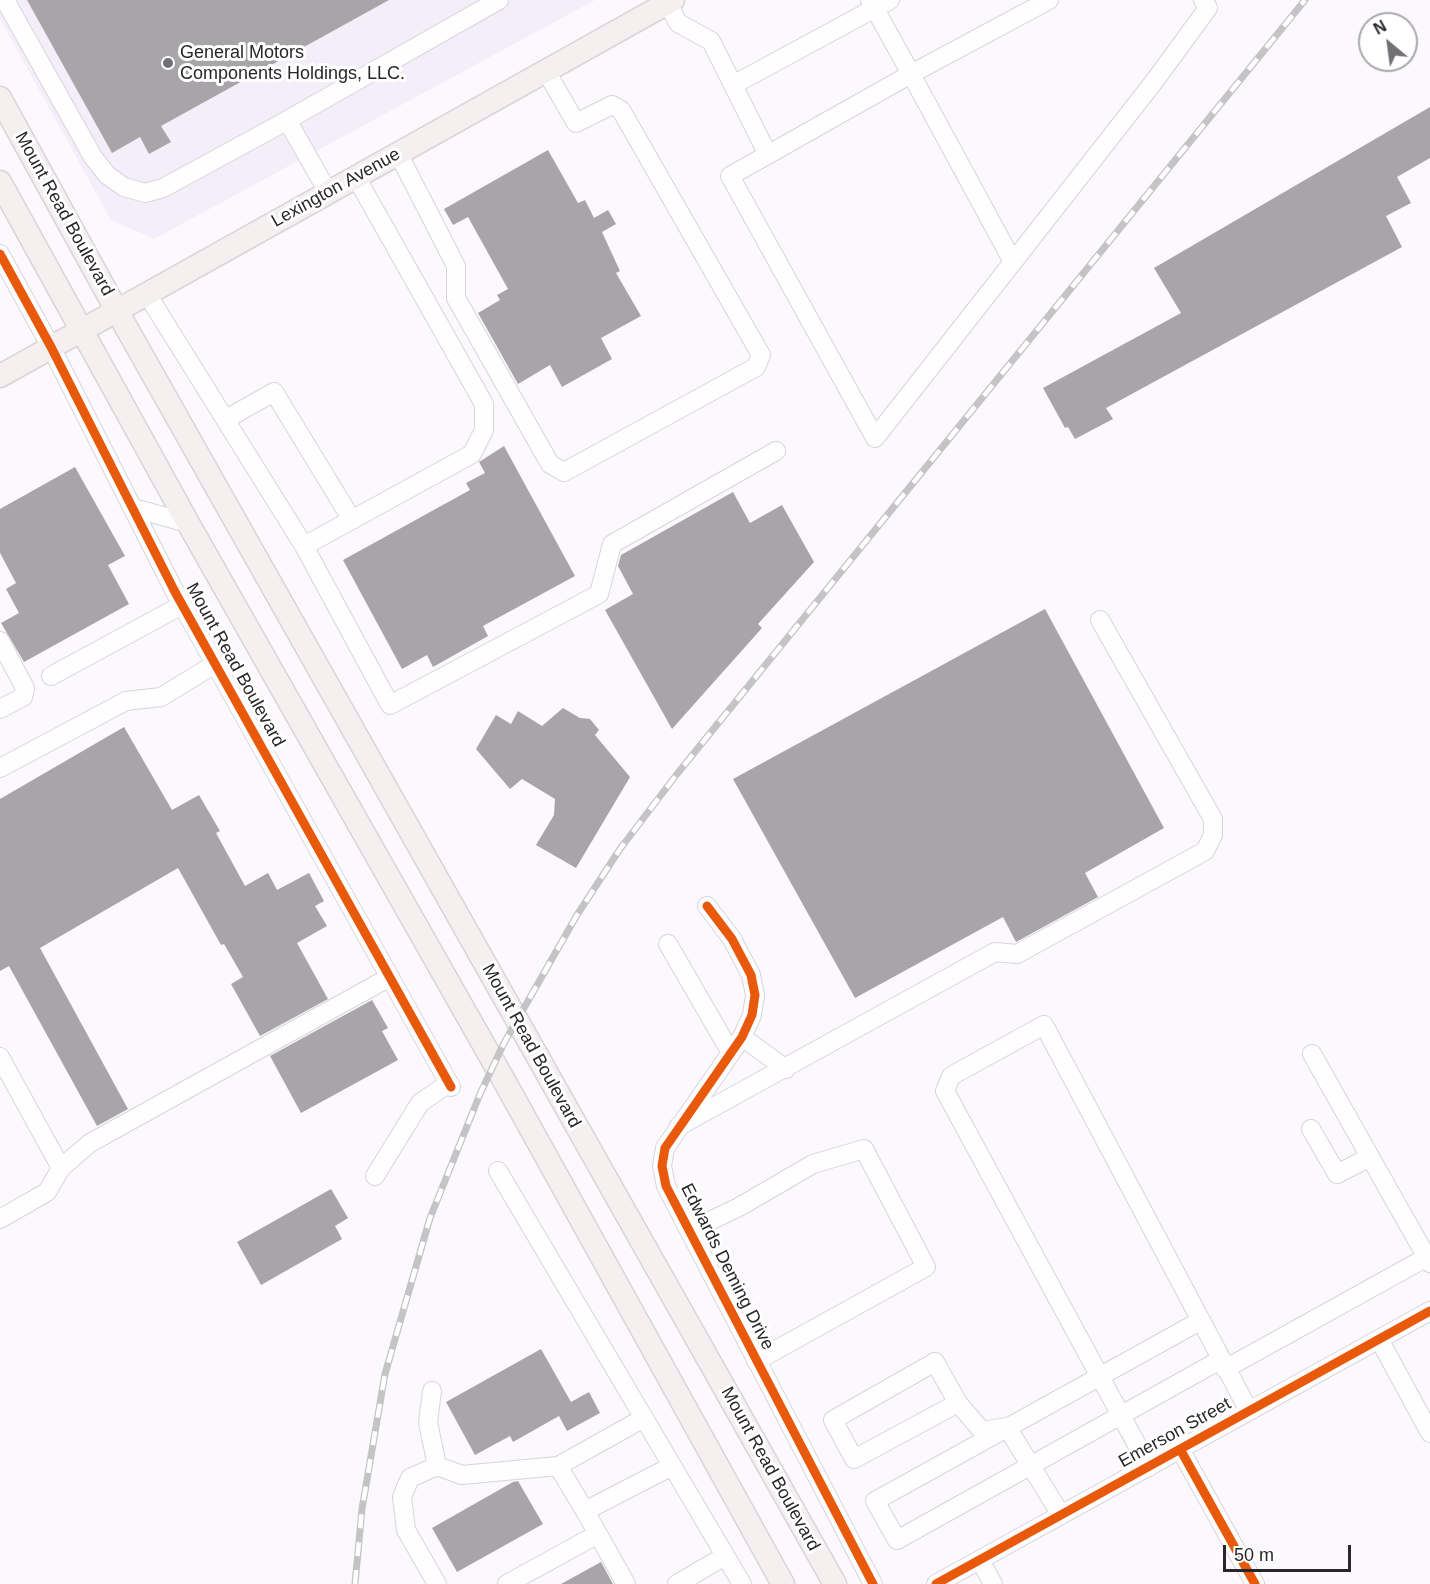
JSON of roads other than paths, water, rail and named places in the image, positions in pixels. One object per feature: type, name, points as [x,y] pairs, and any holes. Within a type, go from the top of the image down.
[{"type":"main road","name":"Lexington Avenue","points":[[0,376],[670,1]]},
{"type":"main road","name":"Mount Read Boulevard","points":[[0,98],[117,311],[836,1584]]},
{"type":"main road","name":"Mount Read Boulevard","points":[[0,182],[188,523],[506,1084],[783,1584]]},
{"type":"street","points":[[5,0],[93,157],[107,175],[124,187],[145,193],[163,188],[499,0]]},
{"type":"street","points":[[1049,0],[730,176],[875,438],[1153,83],[1208,8],[1203,0]]},
{"type":"street","points":[[670,1],[678,23],[711,41],[768,154]]},
{"type":"street","points":[[733,85],[878,3],[911,75],[1013,262]]},
{"type":"street","points":[[398,153],[456,266],[456,298],[550,465],[564,472],[756,367],[761,355],[621,110],[612,105],[576,123],[546,71]]},
{"type":"street","points":[[287,120],[328,192]]},
{"type":"street","points":[[304,546],[472,454],[484,430],[484,404],[356,177]]},
{"type":"street","name":"Mount Read Boulevard","points":[[0,254],[51,347],[182,605],[450,1085],[420,1103],[375,1176]]},
{"type":"street","points":[[147,294],[304,546],[390,705],[599,594],[612,544],[776,452]]},
{"type":"street","points":[[226,419],[274,392],[352,520]]},
{"type":"street","points":[[134,508],[188,523]]},
{"type":"street","points":[[51,676],[182,605]]},
{"type":"street","points":[[679,1126],[995,952],[1017,954],[1205,850],[1213,835],[1213,819],[1100,620]]},
{"type":"street","points":[[0,641],[26,688],[22,697],[0,709]]},
{"type":"street","points":[[0,768],[126,701],[160,697],[215,664]]},
{"type":"street","name":"Edwards Deming Drive","points":[[706,906],[732,939],[751,975],[753,1005],[742,1037],[665,1148],[662,1166],[666,1186],[873,1584]]},
{"type":"street","points":[[668,944],[731,1053]]},
{"type":"street","points":[[0,1219],[47,1192],[61,1168],[90,1143],[390,977]]},
{"type":"street","points":[[1149,1467],[945,1091],[951,1076],[1044,1025],[1249,1411]]},
{"type":"street","points":[[742,1037],[786,1069]]},
{"type":"street","points":[[1200,1321],[875,1501],[897,1540],[1122,1417],[1428,1260],[1312,1054]]},
{"type":"street","points":[[0,1057],[61,1168]]},
{"type":"street","points":[[1311,1129],[1337,1174],[1370,1157]]},
{"type":"street","points":[[689,1231],[739,1207],[813,1164],[864,1149],[926,1267],[756,1361]]},
{"type":"street","points":[[498,1171],[742,1584]]},
{"type":"street","name":"Emerson Street","points":[[936,1584],[1430,1311]]},
{"type":"street","points":[[1379,1339],[1430,1433]]},
{"type":"street","points":[[958,1403],[854,1459],[833,1420],[935,1362],[958,1403],[982,1431],[1007,1427]]},
{"type":"street","points":[[432,1391],[428,1422],[437,1466]]},
{"type":"street","points":[[437,1584],[406,1530],[402,1497],[410,1478],[437,1466],[462,1475],[558,1466],[644,1418]]},
{"type":"street","points":[[1007,1427],[1061,1515]]},
{"type":"street","points":[[1180,1449],[1255,1584]]},
{"type":"street","points":[[558,1466],[626,1584]]},
{"type":"street","points":[[585,1511],[672,1466]]},
{"type":"street","points":[[507,1584],[598,1534]]},
{"type":"street","points":[[677,1584],[725,1556]]},
{"type":"street","points":[[980,1560],[993,1584]]},
{"type":"railway","points":[[355,1584],[362,1509],[385,1374],[430,1218],[480,1094],[504,1043],[577,915],[620,849],[677,774],[1305,0]]},
{"type":"place","name":"General Motors Components Holdings, LLC.","points":[[168,63]]}]
